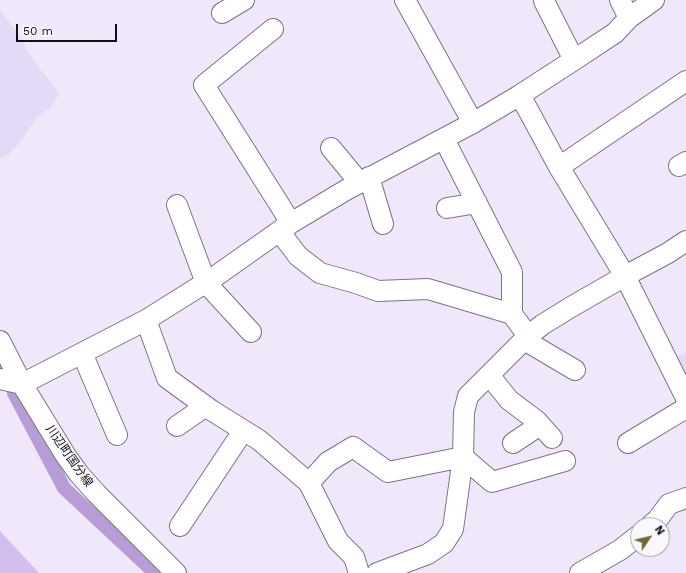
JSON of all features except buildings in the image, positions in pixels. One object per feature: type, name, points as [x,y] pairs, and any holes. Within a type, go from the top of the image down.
[{"type":"street","points":[[222,13],[244,0]]},
{"type":"street","points":[[404,0],[473,123]]},
{"type":"street","points":[[620,0],[629,18]]},
{"type":"street","points":[[0,379],[22,384],[146,320],[286,228],[364,180],[473,123],[520,95],[615,33],[629,18],[654,0]]},
{"type":"street","points":[[544,1],[574,60]]},
{"type":"street","points":[[273,29],[204,85],[286,228],[298,256],[320,273],[378,291],[428,289],[512,314]]},
{"type":"street","points":[[559,167],[686,81]]},
{"type":"street","points":[[520,95],[559,167],[625,276],[686,398]]},
{"type":"street","points":[[444,138],[512,272],[512,314],[528,336],[531,344],[575,370]]},
{"type":"street","points":[[331,148],[364,180],[383,224]]},
{"type":"street","points":[[447,208],[477,203]]},
{"type":"street","points":[[177,205],[206,282],[252,332]]},
{"type":"street","points":[[377,573],[428,554],[444,543],[453,529],[463,457],[464,412],[468,396],[528,336],[542,325],[625,276],[668,254],[686,241]]},
{"type":"street","points":[[146,320],[167,378],[242,431],[259,440],[308,483],[338,541],[354,557],[359,573]]},
{"type":"street","name":"川辺町国分線","points":[[0,341],[22,384],[66,456],[79,474],[176,573]]},
{"type":"street","points":[[82,353],[117,434]]},
{"type":"street","points":[[489,375],[509,400],[537,421],[546,431],[513,443]]},
{"type":"street","points":[[177,426],[206,406]]},
{"type":"street","points":[[628,443],[686,408]]},
{"type":"street","points":[[180,526],[242,431]]},
{"type":"street","points":[[308,483],[328,462],[353,447],[388,472],[463,457]]},
{"type":"street","points":[[463,457],[492,482],[566,461]]},
{"type":"street","points":[[659,517],[669,504],[686,498]]},
{"type":"street","points":[[584,572],[630,542]]},
{"type":"shaded area","points":[[0,9],[16,31],[26,49],[59,94],[52,106],[36,118],[21,141],[9,154],[0,159]]},
{"type":"shaded area","points":[[686,352],[686,386],[672,358]]},
{"type":"shaded area","points":[[0,531],[39,573],[0,573]]},
{"type":"waterway","points":[[0,365],[2,370]]},
{"type":"waterway","points":[[14,393],[64,488],[155,573]]}]
